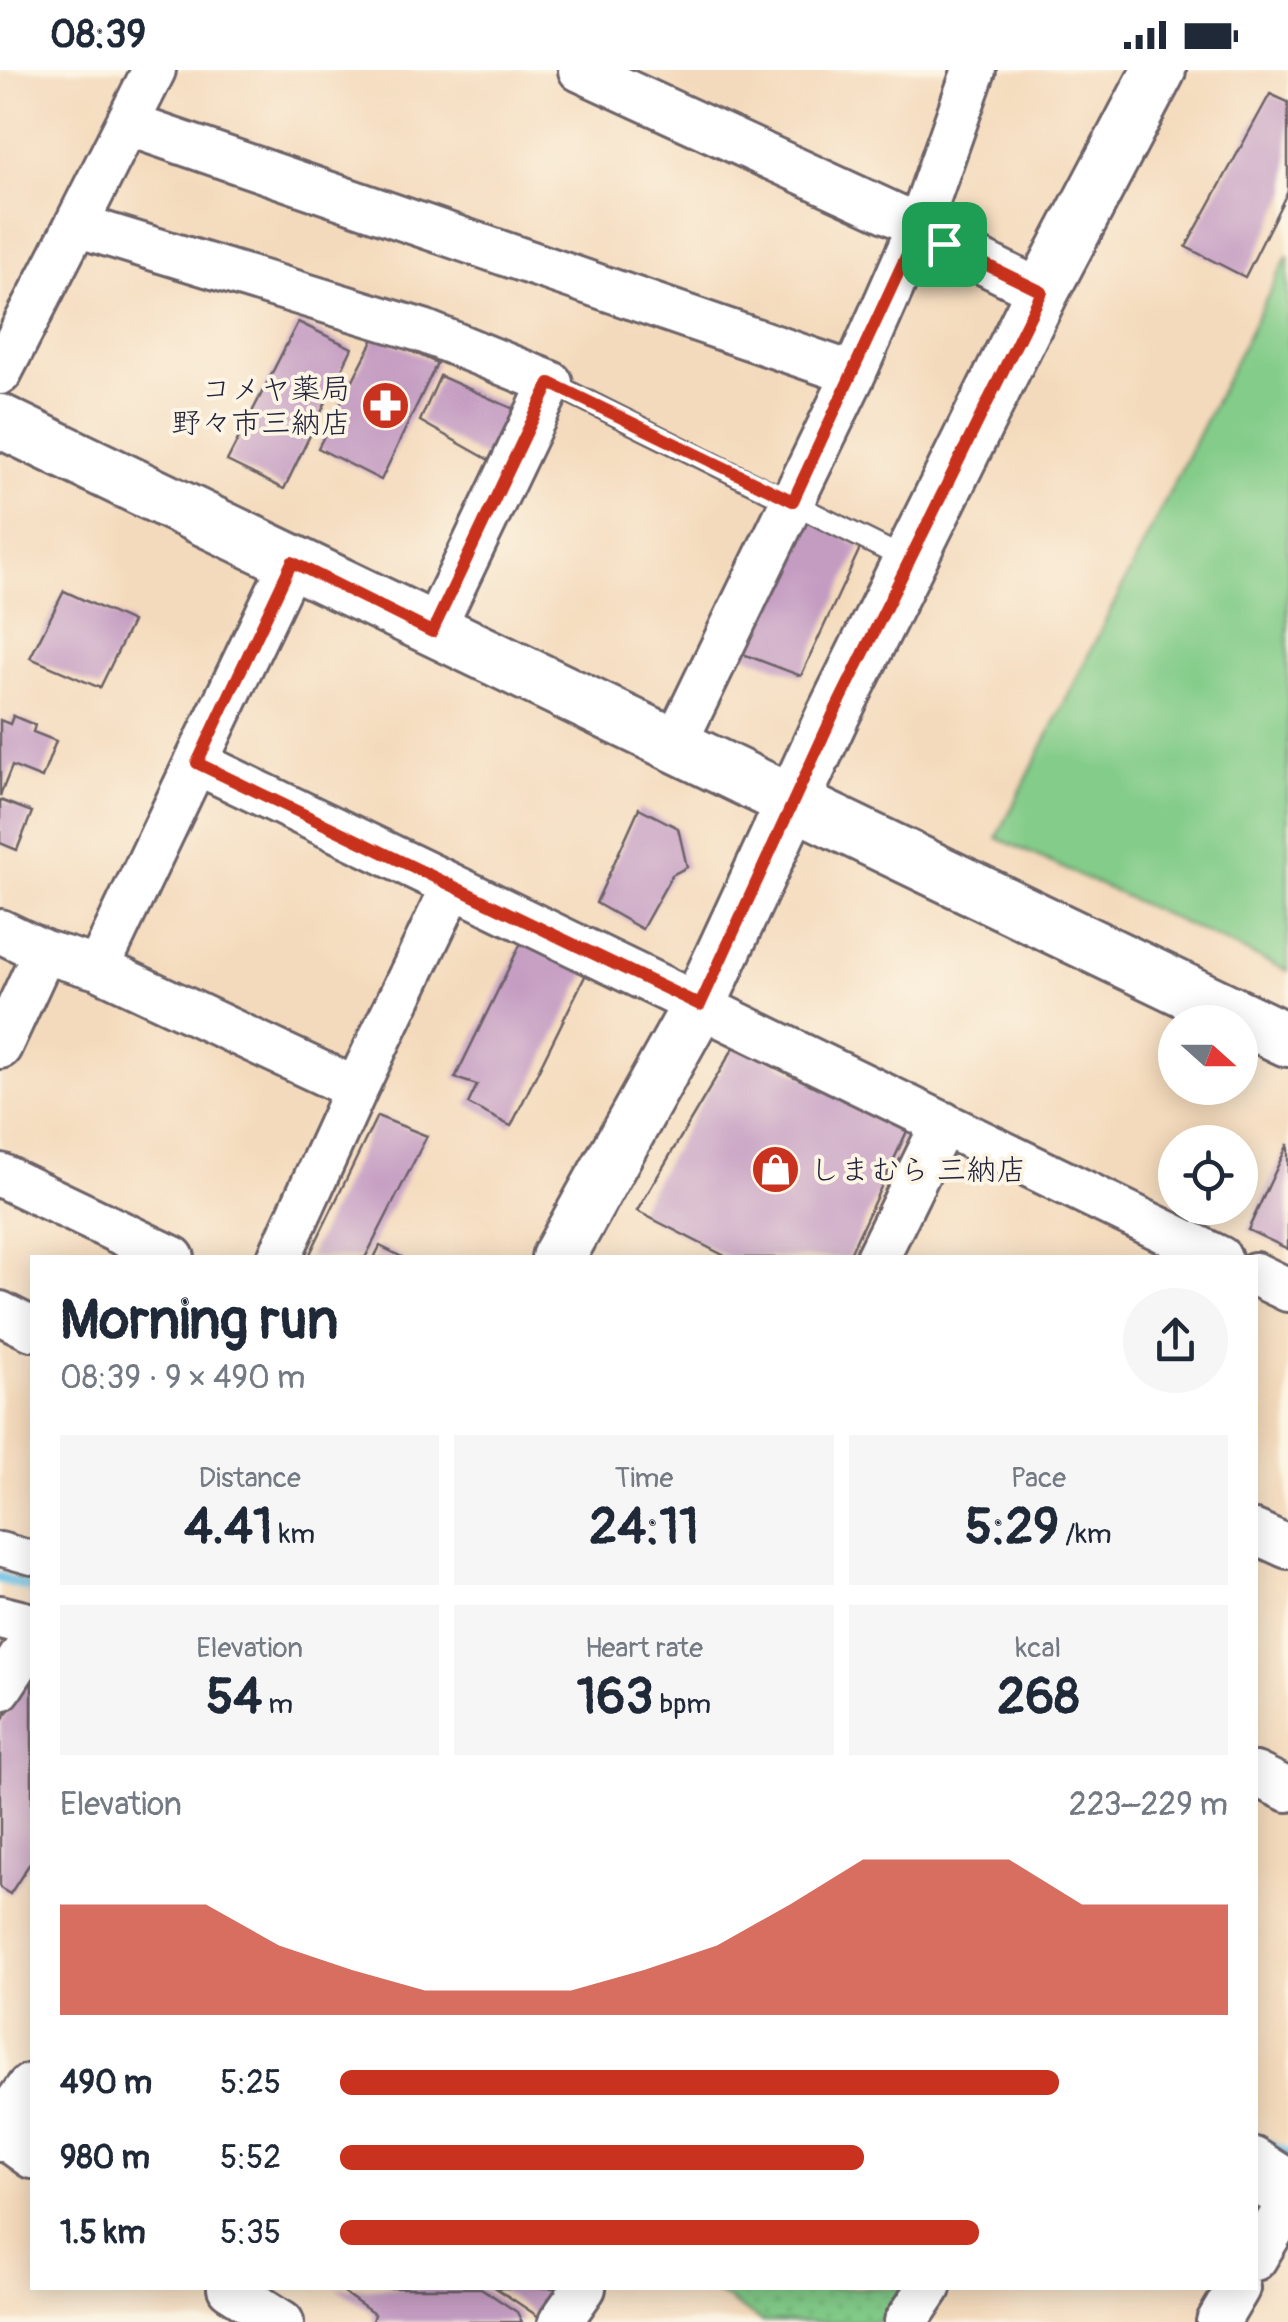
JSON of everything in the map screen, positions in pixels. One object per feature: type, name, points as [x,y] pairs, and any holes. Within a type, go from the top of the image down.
[{"type":"street","points":[[0,373],[154,70]]},
{"type":"street","points":[[580,70],[920,226],[944,244],[1042,292]]},
{"type":"street","points":[[673,748],[854,374],[920,226],[974,70]]},
{"type":"street","points":[[560,1255],[700,1005],[909,561],[1042,292],[1159,70]]},
{"type":"street","points":[[127,124],[854,374]]},
{"type":"street","points":[[76,224],[423,330],[550,383],[432,632]]},
{"type":"street","points":[[0,421],[673,748],[1288,1040]]},
{"type":"street","points":[[98,968],[292,562]]},
{"type":"street","points":[[197,763],[1214,1255]]},
{"type":"street","points":[[280,1255],[452,886]]},
{"type":"street","points":[[0,931],[44,952],[98,968],[356,1088]]},
{"type":"street","points":[[0,1047],[44,952]]},
{"type":"street","points":[[878,1255],[943,1123]]},
{"type":"street","points":[[0,1175],[167,1255]]},
{"type":"street","points":[[1258,1275],[1288,1290]]},
{"type":"street","points":[[0,1313],[30,1328]]},
{"type":"street","points":[[1258,1533],[1288,1548]]},
{"type":"street","points":[[0,1549],[30,1557]]},
{"type":"street","points":[[0,1617],[30,1624]]},
{"type":"street","points":[[0,1689],[30,1643]]},
{"type":"street","points":[[30,2093],[0,2135],[30,2156]]},
{"type":"street","points":[[1258,2156],[1288,2175]]},
{"type":"street","points":[[1258,2182],[1288,2202],[1258,2254]]},
{"type":"street","points":[[560,2322],[583,2290]]},
{"type":"street","points":[[906,2322],[928,2290]]},
{"type":"street","points":[[1218,2322],[1237,2290]]},
{"type":"lane","points":[[550,383],[909,561]]},
{"type":"green space","points":[[1288,255],[1288,971],[997,838]]},
{"type":"green space","points":[[713,2290],[903,2290],[880,2322],[762,2322]]},
{"type":"building","points":[[1270,94],[1288,102],[1288,191],[1245,277],[1186,247]]},
{"type":"building","points":[[298,322],[352,348],[284,489],[227,461]]},
{"type":"building","points":[[376,335],[437,363],[381,480],[318,448]]},
{"type":"building","points":[[440,376],[514,409],[489,460],[420,421]]},
{"type":"building","points":[[808,519],[861,546],[801,676],[735,651]]},
{"type":"building","points":[[64,591],[132,622],[100,688],[30,658]]},
{"type":"building","points":[[13,716],[35,725],[33,732],[56,741],[42,778],[12,766],[0,796],[0,720],[10,724]]},
{"type":"building","points":[[0,800],[32,812],[17,850],[0,843]]},
{"type":"building","points":[[639,808],[678,828],[687,867],[672,875],[642,929],[596,903]]},
{"type":"building","points":[[522,941],[588,970],[511,1126],[468,1104],[477,1085],[455,1078]]},
{"type":"building","name":"しまむら 三納店","points":[[737,1042],[908,1129],[849,1255],[723,1255],[637,1211]]},
{"type":"building","points":[[377,1116],[427,1136],[367,1255],[309,1255]]},
{"type":"building","points":[[1288,1144],[1288,1249],[1248,1230],[1250,1225],[1258,1225],[1258,1208]]},
{"type":"building","points":[[380,1246],[398,1255],[376,1255]]},
{"type":"building","points":[[30,1678],[30,1863],[10,1894],[0,1888],[0,1723]]},
{"type":"building","points":[[340,2290],[484,2290],[517,2312],[522,2322],[372,2322],[374,2314]]},
{"type":"building","points":[[499,2290],[562,2290],[542,2319]]},
{"type":"waterway","points":[[0,1578],[30,1587]]},
{"type":"waterway","points":[[1258,2139],[1288,2155]]},
{"type":"place","name":"コメヤ薬局 野々市三納店","points":[[386,406]]},
{"type":"place","name":"しまむら 三納店","points":[[775,1170]]},
{"type":"route","points":[[920,226],[944,244],[1042,292],[832,717],[700,1005],[197,763],[292,562],[432,632],[550,383],[793,501],[920,226]]}]
